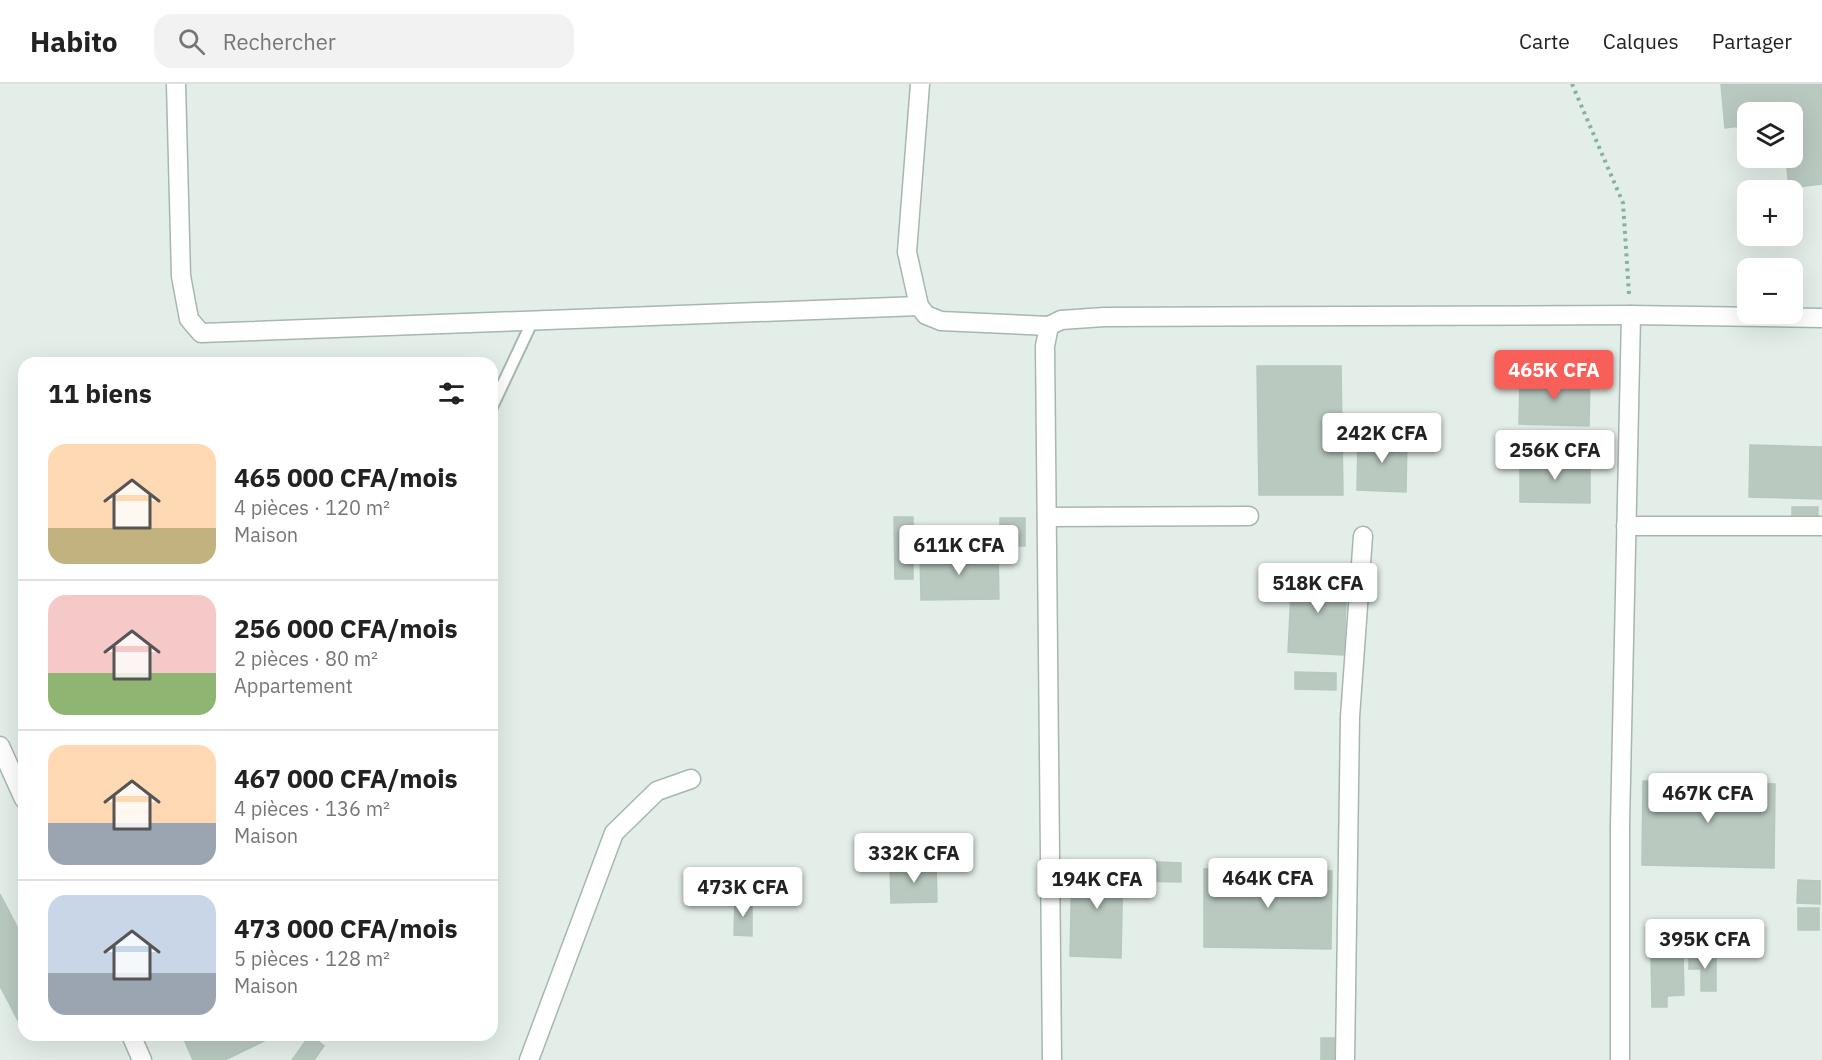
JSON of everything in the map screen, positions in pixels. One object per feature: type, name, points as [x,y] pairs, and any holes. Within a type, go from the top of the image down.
[{"type":"street","points":[[176,84],[181,276],[189,319],[201,333],[919,306]]},
{"type":"street","points":[[920,84],[906,252],[919,306],[926,315],[941,321],[1049,326],[1061,320],[1104,317],[1631,315],[1822,318]]},
{"type":"street","points":[[1620,1060],[1620,825],[1631,315]]},
{"type":"street","points":[[1049,326],[1045,346],[1052,1060]]},
{"type":"street","points":[[1047,517],[1249,516]]},
{"type":"street","points":[[1626,526],[1822,526]]},
{"type":"street","points":[[1346,1060],[1350,717],[1363,536]]},
{"type":"street","points":[[0,746],[18,786]]},
{"type":"street","points":[[529,1060],[614,833],[657,791],[691,779]]},
{"type":"street","points":[[134,1041],[142,1060]]},
{"type":"lane","points":[[498,394],[533,320]]},
{"type":"path","points":[[1572,84],[1623,203],[1631,315]]},
{"type":"building","points":[[1721,84],[1822,84],[1822,184],[1803,186],[1803,180],[1788,180],[1787,168],[1803,168],[1803,102],[1737,102],[1737,126],[1725,128]]},
{"type":"building","points":[[1257,366],[1341,366],[1343,495],[1259,495]]},
{"type":"building","points":[[1520,376],[1590,378],[1589,426],[1519,424]]},
{"type":"building","points":[[1358,437],[1407,439],[1406,492],[1357,490]]},
{"type":"building","points":[[1750,445],[1822,447],[1822,499],[1749,497]]},
{"type":"building","points":[[1520,458],[1590,459],[1590,503],[1520,502]]},
{"type":"building","points":[[1792,507],[1818,507],[1818,524],[1792,523]]},
{"type":"building","points":[[894,517],[913,517],[913,579],[895,579]]},
{"type":"building","points":[[1000,518],[1025,518],[1025,546],[1000,546]]},
{"type":"building","points":[[920,552],[998,552],[999,599],[921,600]]},
{"type":"building","points":[[1292,573],[1347,576],[1344,655],[1288,652]]},
{"type":"building","points":[[1295,672],[1336,673],[1336,690],[1295,689]]},
{"type":"building","points":[[1643,781],[1775,784],[1774,868],[1642,865]]},
{"type":"building","points":[[1137,861],[1181,863],[1181,882],[1136,881]]},
{"type":"building","points":[[1072,863],[1123,864],[1121,958],[1070,956]]},
{"type":"building","points":[[936,864],[937,902],[891,903],[890,865]]},
{"type":"building","points":[[1204,869],[1332,871],[1331,949],[1204,947]]},
{"type":"building","points":[[1798,880],[1820,881],[1820,904],[1797,903]]},
{"type":"building","points":[[0,894],[18,928],[18,1020],[0,986]]},
{"type":"building","points":[[735,900],[752,900],[752,936],[734,935]]},
{"type":"building","points":[[1798,908],[1819,908],[1819,930],[1798,930]]},
{"type":"building","points":[[1689,954],[1716,955],[1716,991],[1701,991],[1701,969],[1689,969]]},
{"type":"building","points":[[1651,955],[1683,955],[1684,995],[1667,996],[1667,1007],[1652,1007]]},
{"type":"building","points":[[1321,1038],[1338,1038],[1338,1060],[1321,1060]]},
{"type":"building","points":[[185,1041],[264,1041],[225,1060],[193,1060]]},
{"type":"building","points":[[306,1041],[318,1041],[324,1046],[314,1060],[292,1060]]}]
